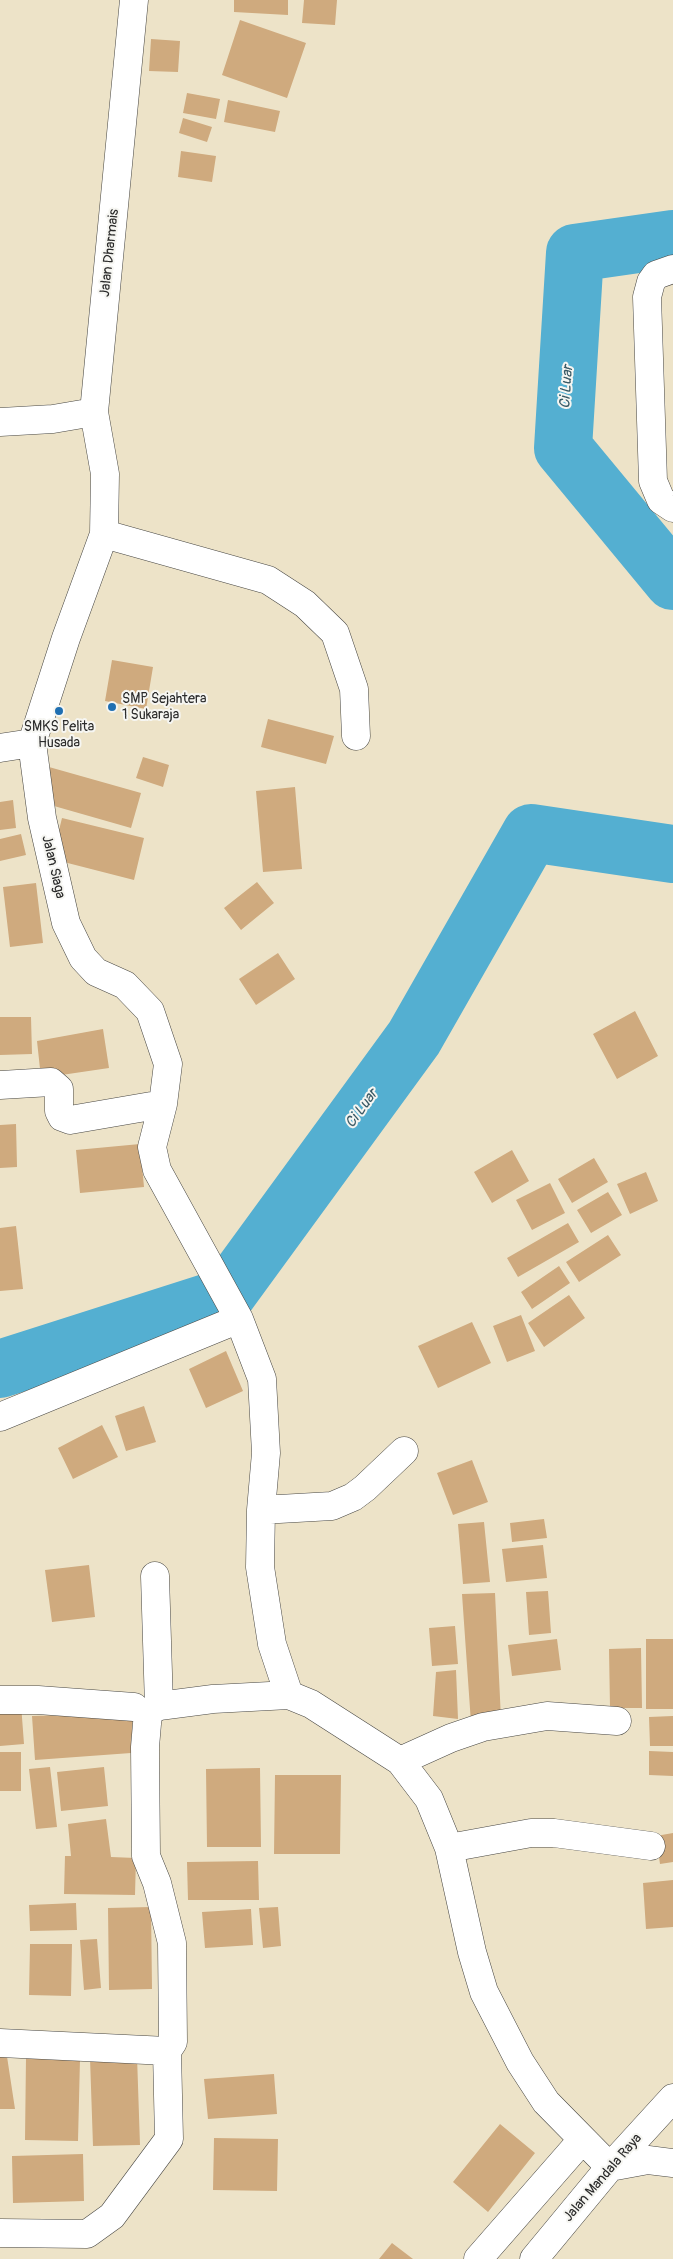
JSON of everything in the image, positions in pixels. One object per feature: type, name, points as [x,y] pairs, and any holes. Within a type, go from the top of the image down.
[{"type":"street","name":"Jalan Dharmais","points":[[94,412],[134,0]]},
{"type":"street","points":[[673,269],[656,274],[651,282],[647,297],[654,481],[660,500],[673,508]]},
{"type":"street","points":[[0,422],[53,419],[94,412]]},
{"type":"street","name":"Jalan Siaga","points":[[94,412],[105,474],[104,534],[66,638],[32,742],[42,818],[66,923],[83,958],[96,972],[125,985],[150,1011],[168,1064],[163,1104],[152,1148],[157,1170],[216,1276],[235,1314],[262,1379],[266,1453],[261,1510],[260,1567],[272,1644],[289,1695]]},
{"type":"street","points":[[104,534],[268,580],[305,604],[335,633],[354,689],[356,736]]},
{"type":"street","points":[[0,748],[32,742]]},
{"type":"street","points":[[0,1084],[51,1082],[59,1089],[59,1111],[62,1117],[70,1120],[163,1104]]},
{"type":"street","points":[[0,1417],[235,1314]]},
{"type":"street","points":[[261,1510],[332,1506],[353,1497],[365,1488],[404,1451]]},
{"type":"street","points":[[0,2233],[86,2234],[112,2216],[169,2139],[167,2051],[173,2042],[172,1943],[157,1883],[146,1856],[146,1727],[155,1576]]},
{"type":"street","points":[[0,1700],[147,1707],[213,1699],[289,1695],[311,1704],[400,1761],[429,1799],[449,1848],[472,1952],[484,1992],[520,2062],[546,2102],[610,2167],[648,2160],[673,2163]]},
{"type":"street","points":[[400,1761],[451,1738],[483,1727],[547,1716],[617,1721]]},
{"type":"street","points":[[449,1848],[531,1833],[554,1833],[651,1846]]},
{"type":"street","points":[[0,2044],[167,2051]]},
{"type":"street","name":"Jalan Mandala Raya","points":[[534,2259],[610,2167],[673,2098]]},
{"type":"street","points":[[478,2259],[582,2140]]},
{"type":"building","points":[[234,0],[288,0],[288,15],[234,12]]},
{"type":"building","points":[[304,0],[337,0],[335,25],[302,23]]},
{"type":"building","points":[[240,20],[306,43],[287,98],[222,75]]},
{"type":"building","points":[[151,39],[180,41],[178,72],[149,71]]},
{"type":"building","points":[[187,93],[220,99],[216,119],[183,113]]},
{"type":"building","points":[[228,100],[280,111],[275,132],[224,122]]},
{"type":"building","points":[[183,118],[212,127],[207,142],[179,133]]},
{"type":"building","points":[[181,151],[216,156],[212,182],[178,177]]},
{"type":"building","points":[[112,660],[153,667],[146,709],[105,701]]},
{"type":"building","points":[[268,719],[334,736],[326,764],[261,747]]},
{"type":"building","points":[[143,757],[169,765],[163,787],[136,778]]},
{"type":"building","points":[[49,767],[141,793],[131,828],[40,802]]},
{"type":"building","points":[[295,787],[302,869],[263,872],[256,791]]},
{"type":"building","points":[[13,800],[16,828],[0,830],[0,802]]},
{"type":"building","points":[[62,818],[144,838],[134,880],[52,859]]},
{"type":"building","points":[[21,834],[26,855],[0,861],[0,839]]},
{"type":"building","points":[[257,882],[274,903],[241,930],[224,908]]},
{"type":"building","points":[[36,883],[43,943],[10,947],[3,887]]},
{"type":"building","points":[[278,953],[295,979],[256,1005],[239,979]]},
{"type":"building","points":[[635,1011],[658,1056],[617,1079],[593,1034]]},
{"type":"building","points":[[0,1017],[31,1017],[32,1054],[0,1055]]},
{"type":"building","points":[[103,1029],[109,1068],[41,1078],[37,1041]]},
{"type":"building","points":[[16,1124],[17,1167],[0,1168],[0,1125]]},
{"type":"building","points":[[140,1144],[144,1187],[80,1193],[76,1150]]},
{"type":"building","points":[[512,1150],[529,1181],[492,1203],[474,1172]]},
{"type":"building","points":[[594,1158],[608,1182],[572,1203],[558,1179]]},
{"type":"building","points":[[646,1172],[658,1201],[630,1214],[617,1184]]},
{"type":"building","points":[[550,1183],[565,1213],[532,1230],[516,1200]]},
{"type":"building","points":[[608,1192],[622,1215],[591,1233],[577,1210]]},
{"type":"building","points":[[568,1223],[579,1242],[518,1277],[507,1258]]},
{"type":"building","points":[[16,1226],[23,1289],[0,1291],[0,1228]]},
{"type":"building","points":[[608,1235],[621,1255],[579,1282],[566,1262]]},
{"type":"building","points":[[559,1266],[570,1283],[532,1309],[521,1292]]},
{"type":"building","points":[[569,1295],[585,1318],[544,1347],[528,1323]]},
{"type":"building","points":[[521,1315],[535,1351],[507,1362],[493,1326]]},
{"type":"building","points":[[472,1322],[491,1363],[438,1388],[418,1346]]},
{"type":"building","points":[[226,1351],[243,1391],[206,1408],[189,1369]]},
{"type":"building","points":[[144,1406],[156,1442],[126,1451],[115,1416]]},
{"type":"building","points":[[102,1425],[118,1457],[73,1479],[58,1448]]},
{"type":"building","points":[[472,1460],[488,1502],[453,1515],[437,1473]]},
{"type":"building","points":[[544,1519],[547,1538],[512,1542],[510,1523]]},
{"type":"building","points":[[484,1522],[490,1582],[463,1584],[458,1524]]},
{"type":"building","points":[[543,1545],[547,1578],[506,1582],[502,1549]]},
{"type":"building","points":[[89,1565],[95,1617],[52,1622],[45,1570]]},
{"type":"building","points":[[548,1591],[551,1633],[529,1635],[526,1592]]},
{"type":"building","points":[[495,1593],[501,1719],[471,1723],[462,1594]]},
{"type":"building","points":[[455,1626],[458,1664],[432,1666],[429,1628]]},
{"type":"building","points":[[557,1639],[561,1670],[512,1676],[508,1645]]},
{"type":"building","points":[[646,1639],[673,1639],[673,1709],[646,1709]]},
{"type":"building","points":[[641,1648],[642,1708],[610,1708],[609,1649]]},
{"type":"building","points":[[456,1670],[458,1719],[433,1716],[436,1672]]},
{"type":"building","points":[[0,1703],[21,1704],[24,1744],[0,1746]]},
{"type":"building","points":[[133,1713],[131,1753],[35,1760],[32,1716]]},
{"type":"building","points":[[673,1716],[673,1746],[650,1746],[649,1717]]},
{"type":"building","points":[[649,1751],[673,1752],[673,1776],[649,1775]]},
{"type":"building","points":[[0,1752],[21,1752],[21,1791],[0,1791]]},
{"type":"building","points":[[50,1767],[57,1827],[36,1829],[29,1769]]},
{"type":"building","points":[[104,1767],[108,1806],[61,1811],[57,1772]]},
{"type":"building","points":[[260,1768],[261,1847],[207,1847],[206,1769]]},
{"type":"building","points":[[275,1775],[341,1775],[340,1854],[274,1854]]},
{"type":"building","points":[[106,1819],[111,1857],[136,1858],[135,1895],[64,1894],[65,1856],[71,1856],[68,1824]]},
{"type":"building","points":[[673,1833],[673,1862],[660,1864],[656,1836]]},
{"type":"building","points":[[258,1861],[259,1900],[188,1900],[187,1862]]},
{"type":"building","points":[[673,1880],[673,1927],[646,1929],[643,1883]]},
{"type":"building","points":[[76,1903],[77,1930],[30,1931],[29,1905]]},
{"type":"building","points":[[151,1907],[152,1989],[109,1990],[108,1908]]},
{"type":"building","points":[[278,1907],[281,1946],[263,1948],[259,1908]]},
{"type":"building","points":[[251,1909],[253,1945],[205,1948],[202,1912]]},
{"type":"building","points":[[97,1939],[101,1988],[84,1990],[80,1940]]},
{"type":"building","points":[[30,1944],[72,1944],[71,1996],[29,1995]]},
{"type":"building","points":[[0,2049],[6,2050],[15,2109],[0,2109]]},
{"type":"building","points":[[137,2056],[140,2145],[93,2146],[90,2058]]},
{"type":"building","points":[[26,2057],[80,2059],[78,2141],[25,2140]]},
{"type":"building","points":[[274,2074],[277,2114],[208,2119],[204,2079]]},
{"type":"building","points":[[500,2124],[535,2153],[488,2212],[453,2182]]},
{"type":"building","points":[[214,2138],[278,2139],[277,2191],[213,2190]]},
{"type":"building","points":[[83,2154],[84,2201],[13,2203],[12,2156]]},
{"type":"building","points":[[392,2243],[413,2259],[379,2259]]},
{"type":"waterway","name":"Ci Luar","points":[[673,239],[575,253],[563,448],[673,581]]},
{"type":"waterway","name":"Ci Luar","points":[[0,1369],[225,1297],[414,1038],[531,833],[673,854]]},
{"type":"place","name":"SMP Sejahtera 1 Sukaraja","points":[[112,707]]},
{"type":"place","name":"SMKS Pelita Husada","points":[[59,711]]}]
